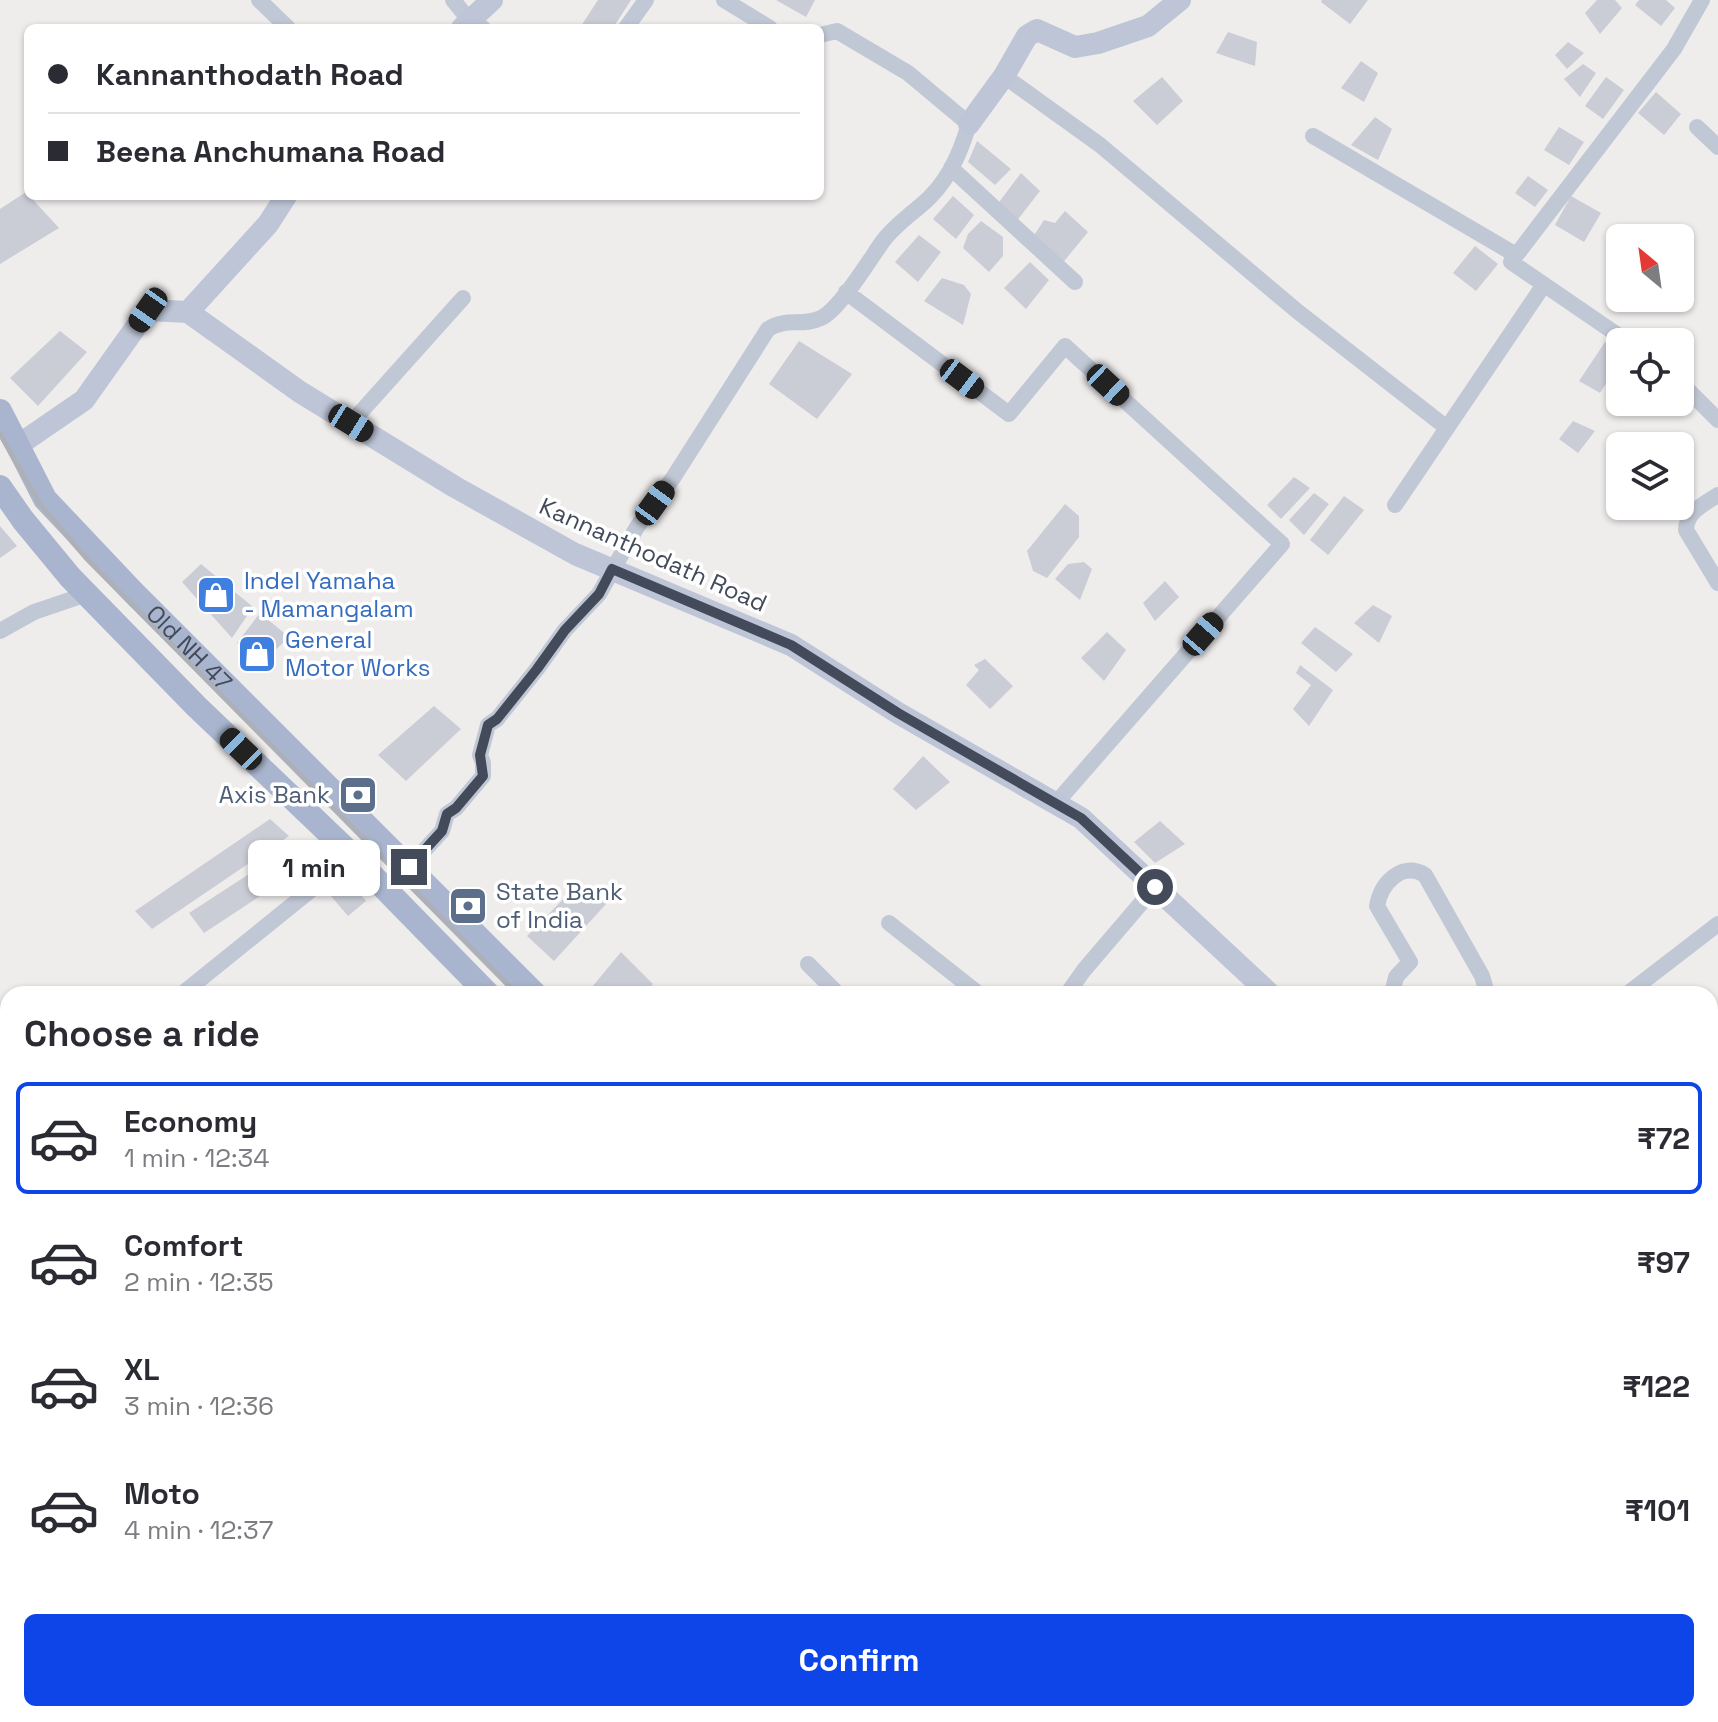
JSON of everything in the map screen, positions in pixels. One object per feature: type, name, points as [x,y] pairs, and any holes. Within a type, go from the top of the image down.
[{"type":"main road","name":"Old NH 47","points":[[2,415],[45,499],[527,986]]},
{"type":"main road","name":"Old NH 47","points":[[0,487],[23,520],[87,594],[480,986]]},
{"type":"main road","points":[[196,706],[222,680]]},
{"type":"street","points":[[259,0],[284,24]]},
{"type":"street","points":[[453,0],[471,24]]},
{"type":"street","points":[[474,24],[492,0]]},
{"type":"street","points":[[629,24],[646,0]]},
{"type":"street","points":[[724,0],[763,24]]},
{"type":"street","points":[[409,867],[442,831],[447,814],[456,808],[483,776],[480,755],[488,725],[497,719],[565,630],[599,594],[612,569],[768,329],[778,322],[823,318],[883,242],[926,203],[956,162],[969,124],[1004,76],[1027,36],[1037,30],[1075,47],[1098,43],[1148,26],[1180,0]]},
{"type":"street","points":[[1607,328],[1511,262],[1674,49],[1702,0]]},
{"type":"street","points":[[824,34],[837,31],[908,73],[969,124]]},
{"type":"street","points":[[1004,76],[1100,145],[1297,311],[1447,428]]},
{"type":"street","points":[[1697,127],[1718,147]]},
{"type":"street","points":[[1313,136],[1516,255]]},
{"type":"street","points":[[951,168],[1075,282]]},
{"type":"street","points":[[17,446],[84,400],[148,310],[188,312],[268,224],[283,200]]},
{"type":"street","points":[[1395,505],[1543,286]]},
{"type":"street","points":[[846,292],[1009,414],[1065,346],[1282,544],[1056,803]]},
{"type":"street","points":[[351,423],[463,298]]},
{"type":"street","name":"Kannanthodath Road","points":[[188,312],[300,392],[455,487],[575,554],[791,645],[898,713],[1081,818],[1261,986]]},
{"type":"street","points":[[1694,396],[1718,420]]},
{"type":"street","points":[[1718,495],[1688,518],[1686,530],[1718,583]]},
{"type":"street","points":[[0,631],[34,612],[87,594]]},
{"type":"street","points":[[192,986],[353,856]]},
{"type":"street","points":[[1394,986],[1396,977],[1410,962],[1377,906],[1380,892],[1390,880],[1406,870],[1415,869],[1425,875],[1485,986]]},
{"type":"street","points":[[1073,986],[1155,887]]},
{"type":"street","points":[[889,923],[969,986]]},
{"type":"street","points":[[1637,986],[1718,924]]},
{"type":"street","points":[[808,964],[830,986]]},
{"type":"building","points":[[598,0],[631,0],[616,24],[582,24]]},
{"type":"building","points":[[776,0],[815,0],[806,17]]},
{"type":"building","points":[[1322,0],[1368,0],[1350,24]]},
{"type":"building","points":[[1597,0],[1615,0],[1622,8],[1600,34],[1585,13]]},
{"type":"building","points":[[1639,0],[1666,0],[1675,8],[1661,26],[1635,5]]},
{"type":"building","points":[[1228,32],[1257,42],[1255,66],[1216,53]]},
{"type":"building","points":[[1568,42],[1584,53],[1567,69],[1555,55]]},
{"type":"building","points":[[1361,61],[1378,73],[1364,102],[1341,88]]},
{"type":"building","points":[[1583,64],[1596,73],[1580,97],[1564,79]]},
{"type":"building","points":[[1162,77],[1183,101],[1157,125],[1133,101]]},
{"type":"building","points":[[1606,77],[1624,90],[1603,119],[1585,106]]},
{"type":"building","points":[[1656,92],[1681,114],[1664,135],[1638,113]]},
{"type":"building","points":[[1375,117],[1392,129],[1378,160],[1351,145]]},
{"type":"building","points":[[1559,127],[1584,142],[1569,165],[1544,150]]},
{"type":"building","points":[[977,141],[1011,169],[995,185],[968,162]]},
{"type":"building","points":[[1021,173],[1040,191],[1016,222],[996,206]]},
{"type":"building","points":[[1528,176],[1548,190],[1535,207],[1515,193]]},
{"type":"building","points":[[24,193],[24,200],[33,200],[59,228],[0,264],[0,209]]},
{"type":"building","points":[[953,196],[974,215],[956,239],[933,219]]},
{"type":"building","points":[[1571,196],[1601,213],[1584,242],[1555,225]]},
{"type":"building","points":[[1065,211],[1088,232],[1061,265],[1033,237],[1044,220],[1055,223]]},
{"type":"building","points":[[981,221],[1003,237],[1003,256],[989,272],[963,248],[968,234]]},
{"type":"building","points":[[919,235],[941,252],[918,282],[895,262]]},
{"type":"building","points":[[1475,246],[1498,264],[1476,291],[1453,273]]},
{"type":"building","points":[[1030,262],[1049,280],[1026,309],[1004,288]]},
{"type":"building","points":[[942,278],[964,285],[971,294],[963,325],[924,301]]},
{"type":"building","points":[[60,331],[87,352],[38,406],[10,378]]},
{"type":"building","points":[[799,341],[852,374],[817,419],[769,384]]},
{"type":"building","points":[[1605,342],[1606,384],[1600,393],[1579,381]]},
{"type":"building","points":[[1573,421],[1595,431],[1578,453],[1559,439]]},
{"type":"building","points":[[1294,477],[1310,488],[1281,519],[1267,505]]},
{"type":"building","points":[[1314,493],[1329,504],[1304,535],[1289,520]]},
{"type":"building","points":[[1344,496],[1364,510],[1328,555],[1310,540]]},
{"type":"building","points":[[1065,504],[1079,516],[1079,537],[1047,578],[1033,571],[1027,551]]},
{"type":"building","points":[[0,526],[17,546],[0,558]]},
{"type":"building","points":[[1084,562],[1092,569],[1080,600],[1055,579],[1068,564]]},
{"type":"building","name":"Indel Yamaha - Mamangalam","points":[[201,564],[253,607],[232,638],[182,582]]},
{"type":"building","points":[[1165,581],[1179,597],[1155,621],[1143,603]]},
{"type":"building","points":[[1373,605],[1392,616],[1379,643],[1354,623]]},
{"type":"building","points":[[260,613],[289,637],[261,664],[237,643]]},
{"type":"building","points":[[1315,627],[1353,654],[1336,672],[1301,643]]},
{"type":"building","points":[[1107,632],[1126,650],[1104,681],[1081,658]]},
{"type":"building","points":[[985,659],[1013,686],[990,709],[966,685],[979,670],[974,665]]},
{"type":"building","points":[[1300,665],[1333,690],[1309,726],[1293,709],[1311,685],[1296,673]]},
{"type":"building","points":[[434,706],[461,729],[406,781],[378,755]]},
{"type":"building","points":[[923,756],[950,782],[916,810],[893,789]]},
{"type":"building","points":[[270,819],[289,836],[152,929],[135,911]]},
{"type":"building","points":[[1160,821],[1185,844],[1155,863],[1134,842]]},
{"type":"building","points":[[272,859],[286,879],[204,933],[189,913]]},
{"type":"building","points":[[348,880],[366,901],[348,916],[330,895]]},
{"type":"building","points":[[577,885],[607,903],[554,961],[527,936]]},
{"type":"building","points":[[621,952],[653,984],[651,986],[593,986]]},
{"type":"railway","points":[[0,434],[39,503],[86,558],[509,986]]},
{"type":"place","name":"Indel Yamaha - Mamangalam","points":[[216,595]]},
{"type":"place","name":"General Motor Works","points":[[257,654]]},
{"type":"place","name":"Axis Bank","points":[[358,795]]},
{"type":"place","name":"State Bank of India","points":[[468,906]]},
{"type":"route","points":[[409,867],[442,831],[447,814],[456,808],[483,776],[480,755],[488,725],[497,719],[565,630],[599,594],[612,569],[791,645],[898,713],[1081,818],[1155,887]]}]
